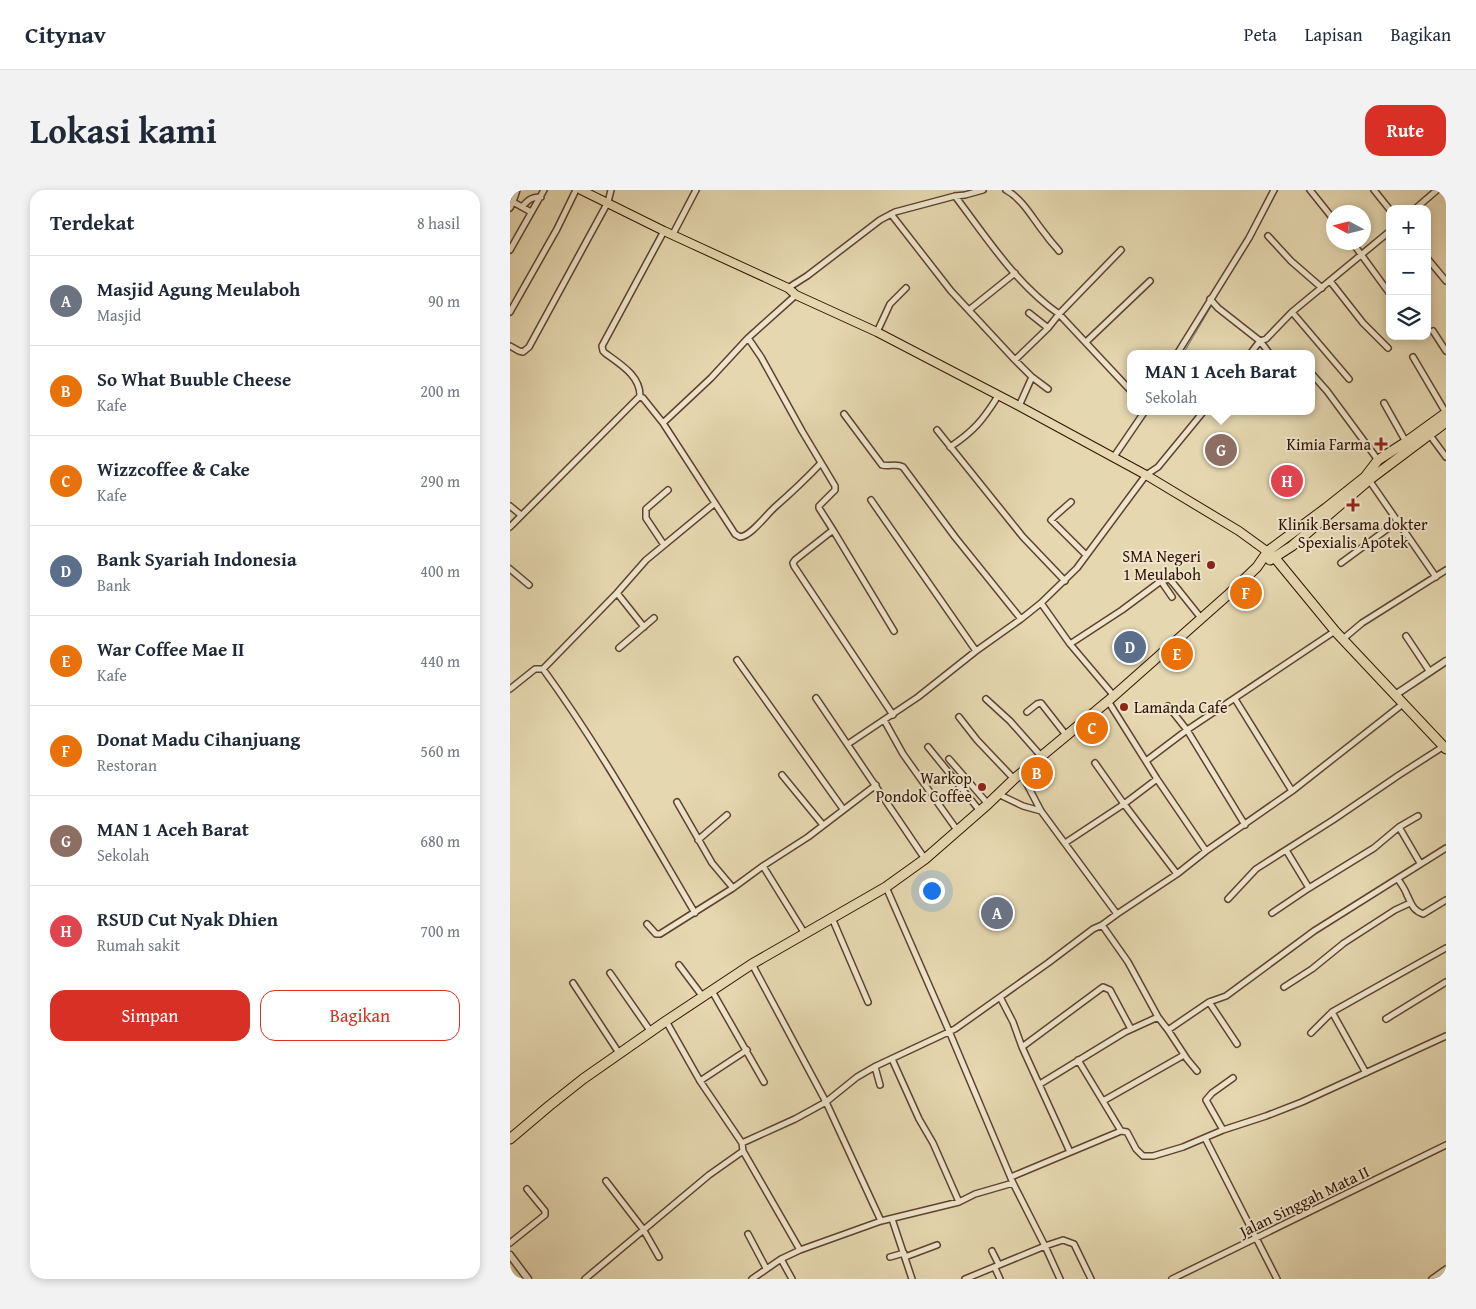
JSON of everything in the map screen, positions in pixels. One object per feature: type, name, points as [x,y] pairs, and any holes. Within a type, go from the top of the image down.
[{"type":"highway","points":[[511,1135],[619,1053],[666,1021],[752,964],[886,887],[925,859],[1236,588],[1271,554],[1365,476],[1378,460],[1446,413]]},
{"type":"highway","points":[[1271,554],[1292,546],[1369,480],[1446,422]]},
{"type":"highway","points":[[1271,554],[1335,631],[1445,748]]},
{"type":"main road","points":[[581,190],[664,231],[788,288],[796,295],[877,332],[1019,406],[1146,475],[1239,531],[1271,554]]},
{"type":"street","points":[[510,208],[518,190]]},
{"type":"street","points":[[510,250],[544,190]]},
{"type":"street","points":[[510,312],[557,229],[576,190]]},
{"type":"street","points":[[510,346],[523,352],[529,347],[608,202],[611,190]]},
{"type":"street","points":[[673,234],[696,190]]},
{"type":"street","points":[[788,288],[807,276],[880,220],[891,214],[983,190]]},
{"type":"street","points":[[1006,190],[1013,194],[1059,250]]},
{"type":"street","points":[[1179,350],[1248,238],[1274,190]]},
{"type":"street","points":[[1310,190],[1326,210]]},
{"type":"street","points":[[1374,190],[1386,205]]},
{"type":"street","points":[[1420,205],[1437,190]]},
{"type":"street","points":[[955,196],[1015,273],[1046,304],[1059,314],[1127,387]]},
{"type":"street","points":[[522,208],[528,200],[534,197],[541,197]]},
{"type":"street","points":[[513,202],[532,212]]},
{"type":"street","points":[[891,214],[951,290],[1015,360],[1032,377],[1048,389]]},
{"type":"street","points":[[640,397],[639,385],[634,377],[605,353],[602,346],[664,231]]},
{"type":"street","points":[[1253,350],[1260,341],[1266,339],[1292,312],[1386,234]]},
{"type":"street","points":[[1268,236],[1291,261],[1322,288]]},
{"type":"street","points":[[1015,360],[1122,250]]},
{"type":"street","points":[[1358,250],[1386,288]]},
{"type":"street","points":[[1431,263],[1446,281]]},
{"type":"street","points":[[969,310],[1015,273]]},
{"type":"street","points":[[1086,342],[1150,280]]},
{"type":"street","points":[[1330,281],[1363,323],[1388,348]]},
{"type":"street","points":[[877,332],[890,304],[906,288]]},
{"type":"street","points":[[663,423],[711,378],[748,338],[796,295]]},
{"type":"street","points":[[1210,299],[1216,306],[1260,341],[1267,350]]},
{"type":"street","points":[[1292,312],[1349,379]]},
{"type":"street","points":[[1030,313],[1048,328]]},
{"type":"street","points":[[1433,331],[1446,351]]},
{"type":"street","points":[[748,338],[833,481],[835,490],[818,508],[894,631]]},
{"type":"street","points":[[1413,357],[1446,413]]},
{"type":"street","points":[[1315,376],[1378,460]]},
{"type":"street","points":[[1019,406],[1032,377]]},
{"type":"street","points":[[950,447],[976,428],[998,396]]},
{"type":"street","points":[[510,527],[637,397],[640,397]]},
{"type":"street","points":[[640,397],[643,398],[663,423],[735,534],[740,538],[745,537],[790,496],[821,463]]},
{"type":"street","points":[[1384,403],[1406,442]]},
{"type":"street","points":[[844,414],[882,465],[899,465],[903,467],[955,537],[1021,620]]},
{"type":"street","points":[[1113,458],[1142,415]]},
{"type":"street","points":[[848,744],[893,715],[976,651],[1021,620],[1065,581],[1093,548],[1146,475],[1158,467],[1201,415]]},
{"type":"street","points":[[937,430],[1023,537],[1065,581]]},
{"type":"street","points":[[1429,434],[1446,457]]},
{"type":"street","points":[[1369,480],[1436,577]]},
{"type":"street","points":[[664,545],[645,514],[646,509],[668,490]]},
{"type":"street","points":[[871,500],[976,651]]},
{"type":"street","points":[[1071,502],[1051,520],[1086,555]]},
{"type":"street","points":[[510,689],[534,669],[543,669],[617,593],[646,560],[716,503]]},
{"type":"street","points":[[510,506],[521,515]]},
{"type":"street","points":[[1341,563],[1398,521]]},
{"type":"street","points":[[833,530],[795,560],[793,562],[794,566],[893,715]]},
{"type":"street","points":[[510,568],[529,585]]},
{"type":"street","points":[[1343,639],[1362,623],[1446,570]]},
{"type":"street","points":[[1070,644],[1122,610],[1161,581],[1169,579],[1201,618]]},
{"type":"street","points":[[1161,581],[1172,597]]},
{"type":"street","points":[[617,593],[644,627]]},
{"type":"street","points":[[1041,603],[1110,699],[1146,761],[1206,851]]},
{"type":"street","points":[[619,648],[654,618]]},
{"type":"street","points":[[1146,761],[1187,730],[1335,631]]},
{"type":"street","points":[[1406,636],[1430,672]]},
{"type":"street","points":[[737,660],[843,809]]},
{"type":"street","points":[[1395,695],[1446,661]]},
{"type":"street","points":[[543,669],[573,711],[637,814],[695,913]]},
{"type":"street","points":[[816,698],[925,859]]},
{"type":"street","points":[[986,699],[1010,721],[1041,756]]},
{"type":"street","points":[[1236,699],[1292,791]]},
{"type":"street","points":[[1028,712],[1041,703],[1066,735]]},
{"type":"street","points":[[742,1143],[795,1119],[826,1102],[857,1077],[875,1066],[955,1029],[1048,964],[1093,929],[1102,925],[1177,874],[1206,851],[1292,791],[1404,703]]},
{"type":"street","points":[[1168,706],[1187,730],[1245,825]]},
{"type":"street","points":[[959,717],[977,740],[1018,776],[1117,914]]},
{"type":"street","points":[[884,720],[903,754],[958,830]]},
{"type":"street","points":[[928,747],[980,811]]},
{"type":"street","points":[[1228,899],[1256,869],[1399,775],[1445,748]]},
{"type":"street","points":[[949,759],[988,804]]},
{"type":"street","points":[[1095,763],[1177,874]]},
{"type":"street","points":[[782,775],[823,825]]},
{"type":"street","points":[[1065,843],[1158,780]]},
{"type":"street","points":[[646,924],[656,934],[660,934],[695,913],[808,837],[876,785]]},
{"type":"street","points":[[998,794],[1023,806],[1042,811]]},
{"type":"street","points":[[677,802],[712,863],[733,888]]},
{"type":"street","points":[[698,840],[726,815]]},
{"type":"street","points":[[1272,913],[1374,848],[1418,816]]},
{"type":"street","points":[[1399,828],[1420,864]]},
{"type":"street","points":[[1168,1030],[1209,1002],[1226,996],[1314,931],[1398,880],[1446,848]]},
{"type":"street","points":[[1286,850],[1309,888]]},
{"type":"street","points":[[763,866],[805,934]]},
{"type":"street","points":[[1398,880],[1408,895],[1410,903],[1419,913],[1423,914],[1446,900]]},
{"type":"street","points":[[886,887],[950,1031],[1013,1183],[1060,1279]]},
{"type":"street","points":[[1284,987],[1312,969],[1344,942],[1395,910],[1410,903]]},
{"type":"street","points":[[832,918],[868,1002]]},
{"type":"street","points":[[1102,925],[1128,962],[1158,1017],[1197,1071]]},
{"type":"street","points":[[1311,1033],[1332,1012],[1446,948]]},
{"type":"street","points":[[752,964],[826,1102],[881,1221]]},
{"type":"street","points":[[679,965],[703,997]]},
{"type":"street","points":[[610,973],[650,1032]]},
{"type":"street","points":[[1386,1019],[1446,982]]},
{"type":"street","points":[[574,983],[619,1053]]},
{"type":"street","points":[[1022,1047],[1103,987],[1110,990],[1132,1029]]},
{"type":"street","points":[[712,991],[764,1082]]},
{"type":"street","points":[[1000,997],[1013,1022],[1022,1047],[1070,1152]]},
{"type":"street","points":[[1209,1002],[1237,1044]]},
{"type":"street","points":[[1332,1012],[1366,1073]]},
{"type":"street","points":[[1040,1084],[1132,1029],[1158,1017]]},
{"type":"street","points":[[666,1021],[700,1081],[742,1143],[743,1151],[800,1250]]},
{"type":"street","points":[[1011,1176],[1121,1131],[1127,1132],[1140,1154],[1147,1157],[1206,1140],[1223,1130],[1302,1102],[1446,1036]]},
{"type":"street","points":[[700,1081],[747,1050]]},
{"type":"street","points":[[1103,1101],[1184,1055]]},
{"type":"street","points":[[892,1058],[959,1202]]},
{"type":"street","points":[[1078,1060],[1121,1131]]},
{"type":"street","points":[[875,1066],[880,1086]]},
{"type":"street","points":[[1223,1130],[1206,1100],[1233,1078]]},
{"type":"street","points":[[1206,1140],[1276,1279]]},
{"type":"street","name":"Jalan Singgah Mata II","points":[[1172,1279],[1446,1145]]},
{"type":"street","points":[[585,1279],[709,1175],[743,1151]]},
{"type":"street","points":[[606,1181],[643,1230],[659,1257]]},
{"type":"street","points":[[752,1279],[766,1268],[800,1250],[881,1221],[959,1202],[975,1194],[1013,1183]]},
{"type":"street","points":[[510,1243],[545,1215],[527,1189]]},
{"type":"street","points":[[892,1219],[912,1279]]},
{"type":"street","points":[[748,1234],[766,1268]]},
{"type":"street","points":[[965,1279],[1063,1240],[1072,1242],[1091,1279]]},
{"type":"street","points":[[890,1257],[904,1255],[937,1245]]},
{"type":"street","points":[[992,1251],[1000,1279]]},
{"type":"street","points":[[510,1255],[528,1279]]},
{"type":"street","points":[[781,1259],[792,1279]]},
{"type":"street","points":[[1432,1279],[1446,1269]]},
{"type":"waterway","points":[[1263,217],[1278,190]]},
{"type":"waterway","points":[[1214,301],[1232,270]]},
{"type":"waterway","points":[[1185,350],[1212,305]]},
{"type":"waterway","points":[[1129,439],[1133,434]]},
{"type":"place","name":"Kimia Farma","points":[[1381,444]]},
{"type":"place","name":"MAN 1 Aceh Barat","points":[[1221,450]]},
{"type":"place","name":"RSUD Cut Nyak Dhien","points":[[1287,481]]},
{"type":"place","name":"Klinik Bersama dokter Spexialis Apotek","points":[[1353,505]]},
{"type":"place","name":"SMA Negeri 1 Meulaboh","points":[[1211,565]]},
{"type":"place","name":"Donat Madu Cihanjuang","points":[[1246,593]]},
{"type":"place","name":"Bank Syariah Indonesia","points":[[1130,647]]},
{"type":"place","name":"War Coffee Mae II","points":[[1177,654]]},
{"type":"place","name":"Lamanda Cafe","points":[[1124,707]]},
{"type":"place","name":"Wizzcoffee & Cake","points":[[1092,728]]},
{"type":"place","name":"So What Buuble Cheese","points":[[1037,773]]},
{"type":"place","name":"Warkop Pondok Coffee","points":[[982,787]]},
{"type":"place","name":"Masjid Agung Meulaboh","points":[[997,913]]}]
